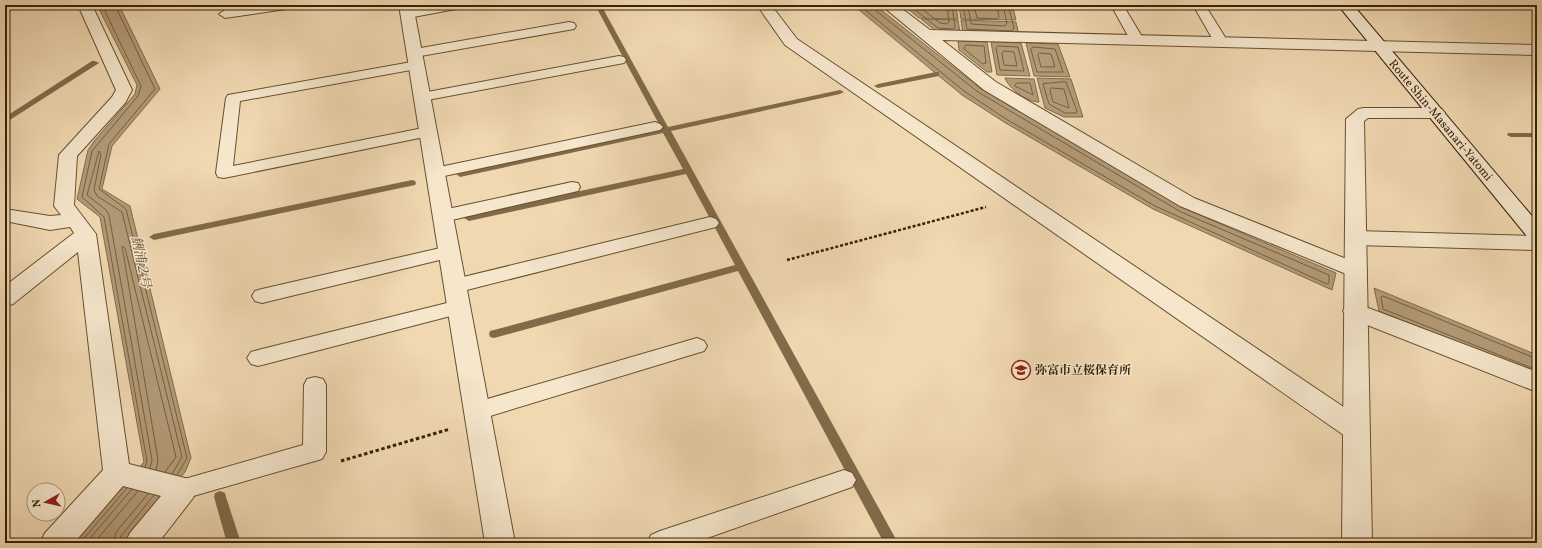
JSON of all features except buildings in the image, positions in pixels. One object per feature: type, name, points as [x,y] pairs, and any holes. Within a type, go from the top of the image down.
[{"type":"street","points":[[85,5],[124,90],[119,99],[68,155],[64,206],[80,227],[117,473]]},
{"type":"street","points":[[764,5],[791,42],[1354,428]]},
{"type":"street","points":[[888,5],[990,86],[1187,202],[1356,271]]},
{"type":"street","name":"Route Shin-Masanari-Yatomi","points":[[1345,5],[1537,235]]},
{"type":"street","points":[[407,9],[500,543]]},
{"type":"street","points":[[926,35],[1537,50]]},
{"type":"street","points":[[1357,543],[1354,428],[1356,271],[1355,119],[1364,113],[1436,113]]},
{"type":"street","points":[[5,215],[80,227]]},
{"type":"street","points":[[5,298],[80,227]]},
{"type":"street","points":[[1356,238],[1537,243]]},
{"type":"street","points":[[1355,311],[1537,382]]},
{"type":"street","points":[[117,473],[183,489],[140,543]]},
{"type":"street","points":[[55,543],[117,473]]},
{"type":"lane","points":[[225,14],[286,5]]},
{"type":"lane","points":[[407,9],[456,5]]},
{"type":"lane","points":[[1117,5],[1137,40]]},
{"type":"lane","points":[[1199,5],[1221,42]]},
{"type":"lane","points":[[428,132],[224,173],[233,98],[569,26]]},
{"type":"lane","points":[[422,98],[619,60]]},
{"type":"lane","points":[[435,173],[655,127]]},
{"type":"lane","points":[[443,216],[572,187]]},
{"type":"lane","points":[[455,286],[710,224]]},
{"type":"lane","points":[[262,296],[449,252]]},
{"type":"lane","points":[[258,358],[459,307]]},
{"type":"lane","points":[[478,416],[697,346]]},
{"type":"lane","points":[[183,489],[314,452],[315,385]]},
{"type":"lane","points":[[660,543],[844,480]]},
{"type":"path","points":[[787,260],[1019,198]]},
{"type":"path","points":[[338,461],[478,416]]},
{"type":"water","name":"鯏浦２号","points":[[97,5],[119,5],[160,89],[112,146],[102,189],[130,206],[191,458],[185,472],[127,543],[74,543],[144,462],[100,217],[77,199],[88,150],[135,94],[137,85]]},
{"type":"water","points":[[853,5],[875,5],[981,89],[1183,208],[1336,273],[1332,290],[1153,209],[1004,122],[962,95]]},
{"type":"water","points":[[903,5],[956,6],[958,19],[919,18]]},
{"type":"water","points":[[959,6],[1013,8],[1016,20],[961,19]]},
{"type":"water","points":[[921,19],[958,20],[960,33],[937,32]]},
{"type":"water","points":[[961,20],[1016,22],[1019,35],[963,33]]},
{"type":"water","points":[[958,41],[987,42],[992,72],[987,72],[959,50]]},
{"type":"water","points":[[991,42],[1021,43],[1030,76],[997,75]]},
{"type":"water","points":[[1026,43],[1058,44],[1070,77],[1034,76]]},
{"type":"water","points":[[1005,78],[1034,79],[1039,102],[1029,100],[1019,94],[1010,86]]},
{"type":"water","points":[[1037,78],[1071,79],[1083,117],[1064,117],[1045,108]]},
{"type":"water","points":[[1374,288],[1537,355],[1537,374],[1379,311]]},
{"type":"waterway","points":[[598,5],[666,130]]},
{"type":"waterway","points":[[5,121],[95,63]]},
{"type":"waterway","points":[[878,86],[936,74]]},
{"type":"waterway","points":[[666,130],[840,92]]},
{"type":"waterway","points":[[460,174],[666,130]]},
{"type":"waterway","points":[[666,130],[741,267]]},
{"type":"waterway","points":[[1511,135],[1537,135]]},
{"type":"waterway","points":[[469,218],[688,171]]},
{"type":"waterway","points":[[154,237],[412,183]]},
{"type":"waterway","points":[[494,334],[741,267]]},
{"type":"waterway","points":[[741,267],[891,543]]},
{"type":"waterway","points":[[220,497],[234,543]]},
{"type":"place","name":"弥富市立桜保育所","points":[[1021,370]]}]
